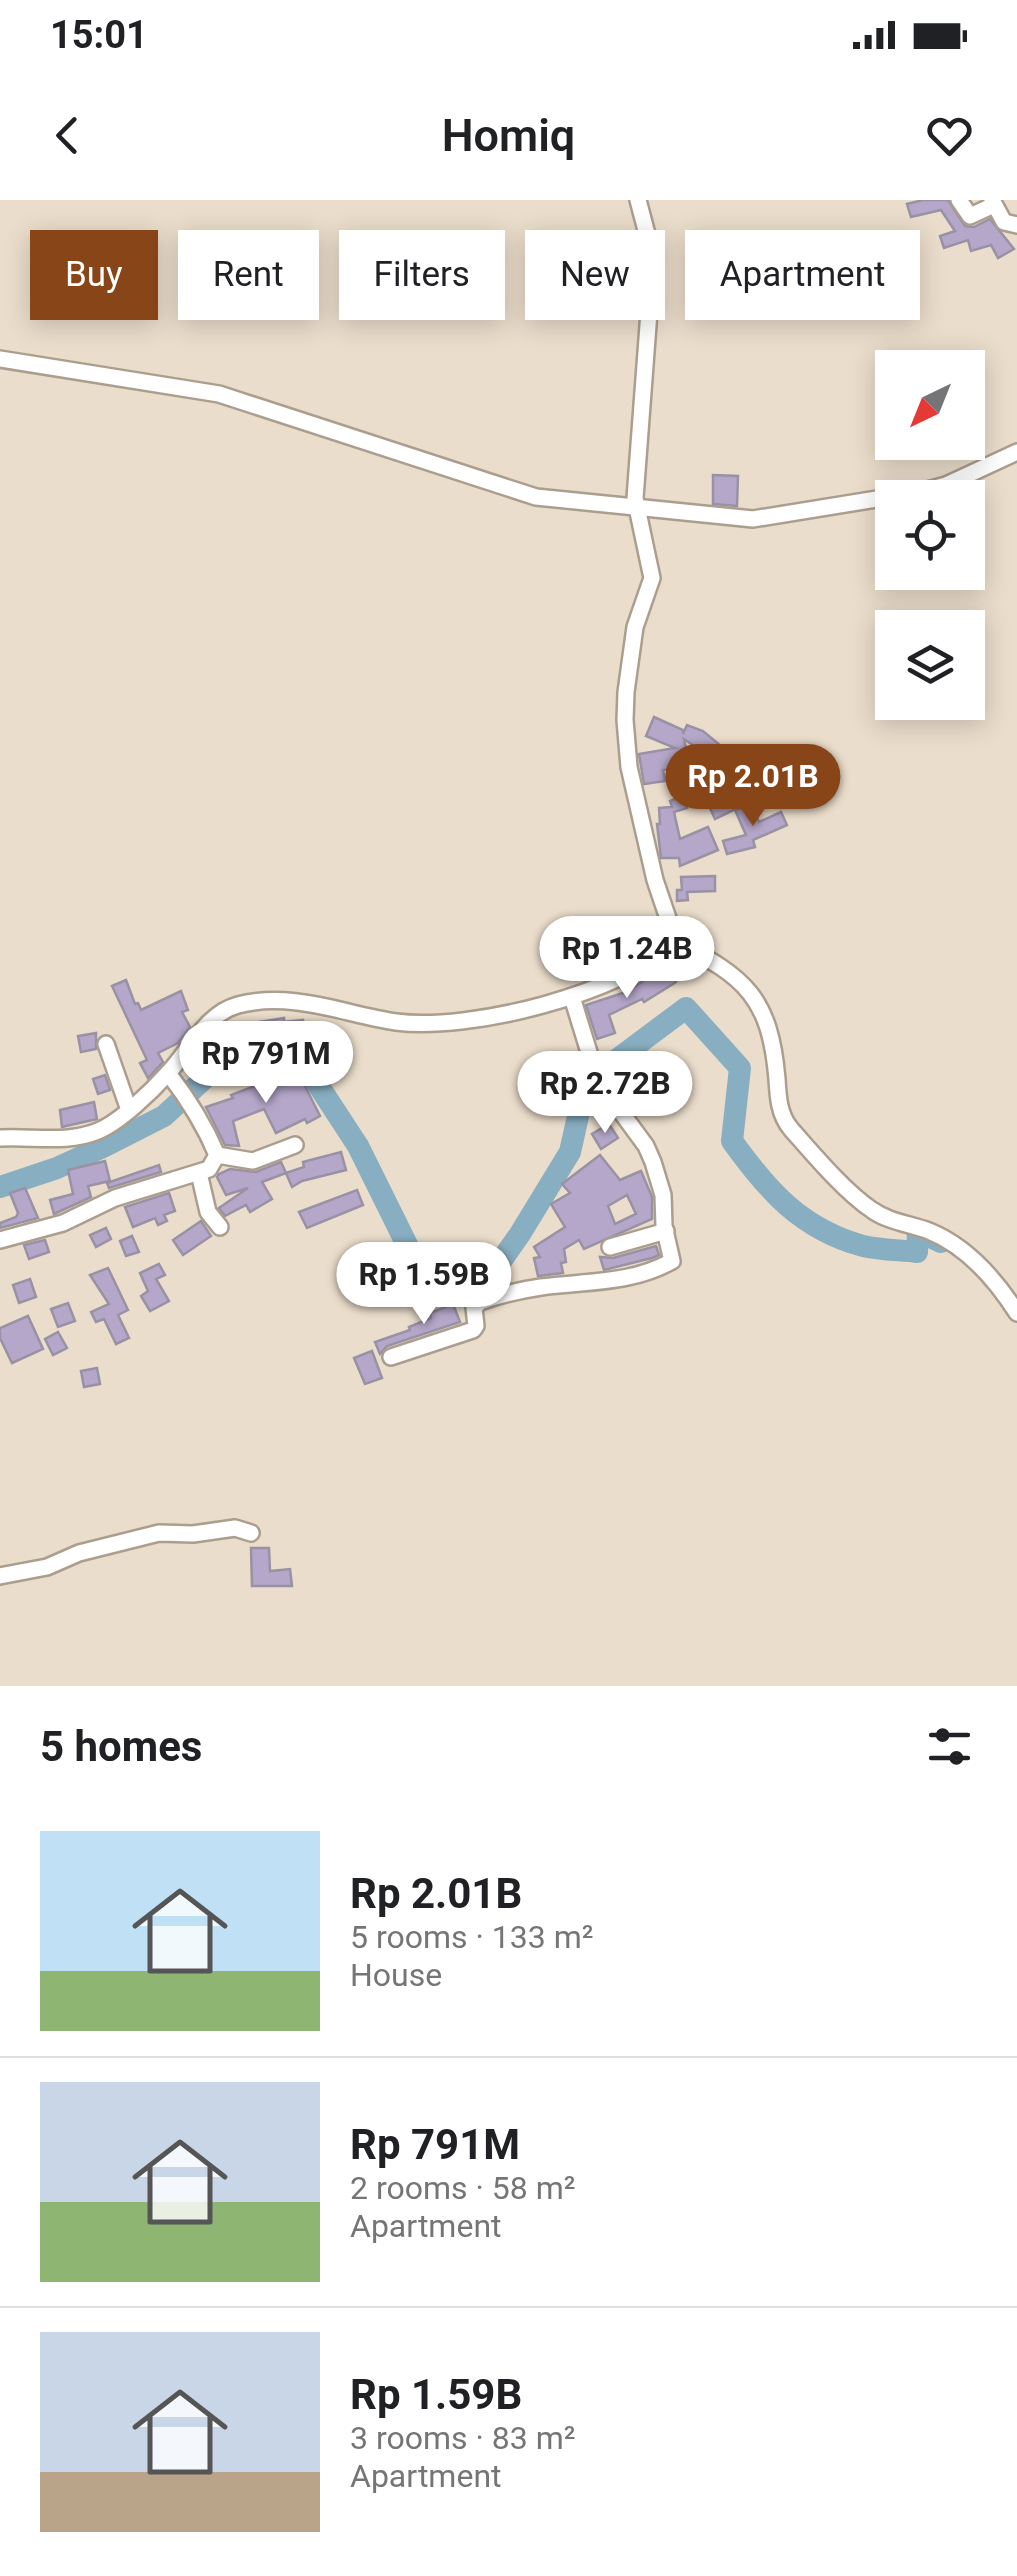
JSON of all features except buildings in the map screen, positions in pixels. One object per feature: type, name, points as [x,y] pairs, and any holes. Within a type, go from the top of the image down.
[{"type":"street","points":[[638,200],[646,234],[649,312],[636,505],[652,578],[631,646],[626,692],[629,767],[658,893],[676,942],[717,962],[743,981],[755,998],[770,1038],[780,1107],[788,1126],[873,1211],[937,1235],[982,1268],[1017,1313]]},
{"type":"street","points":[[959,200],[970,216],[993,202],[1006,224],[1017,225]]},
{"type":"street","points":[[0,359],[220,394],[536,498],[636,505],[694,515],[753,519],[920,492],[946,485],[1017,452]]},
{"type":"street","points":[[0,1138],[46,1140],[102,1130],[168,1074],[206,1026],[239,1005],[311,1002],[373,1018],[418,1024],[486,1016],[572,998],[648,966],[676,942]]},
{"type":"street","points":[[391,1357],[473,1330],[474,1308],[480,1302],[518,1291],[620,1280],[672,1261],[654,1162],[592,1062],[572,998]]},
{"type":"street","points":[[106,1044],[129,1110]]},
{"type":"street","points":[[168,1074],[197,1111],[217,1155]]},
{"type":"street","points":[[217,1155],[253,1161],[295,1144]]},
{"type":"street","points":[[0,1240],[63,1223],[115,1198],[200,1173],[209,1169],[217,1155]]},
{"type":"street","points":[[200,1173],[208,1212],[220,1227]]},
{"type":"street","points":[[610,1247],[666,1231]]},
{"type":"street","points":[[0,1576],[47,1567],[79,1553],[160,1533],[193,1534],[235,1528],[251,1533]]},
{"type":"waterway","points":[[937,480],[972,465]]},
{"type":"waterway","points":[[494,491],[528,502]]},
{"type":"waterway","points":[[552,506],[616,512]]},
{"type":"waterway","points":[[0,1187],[57,1168],[164,1116],[219,1065],[286,1044],[311,1074],[358,1146],[414,1259],[443,1296],[482,1288],[570,1152],[583,1094],[615,1061],[686,1008],[740,1068],[732,1141],[788,1206],[821,1229],[863,1246],[917,1252],[918,1231],[941,1242]]}]
